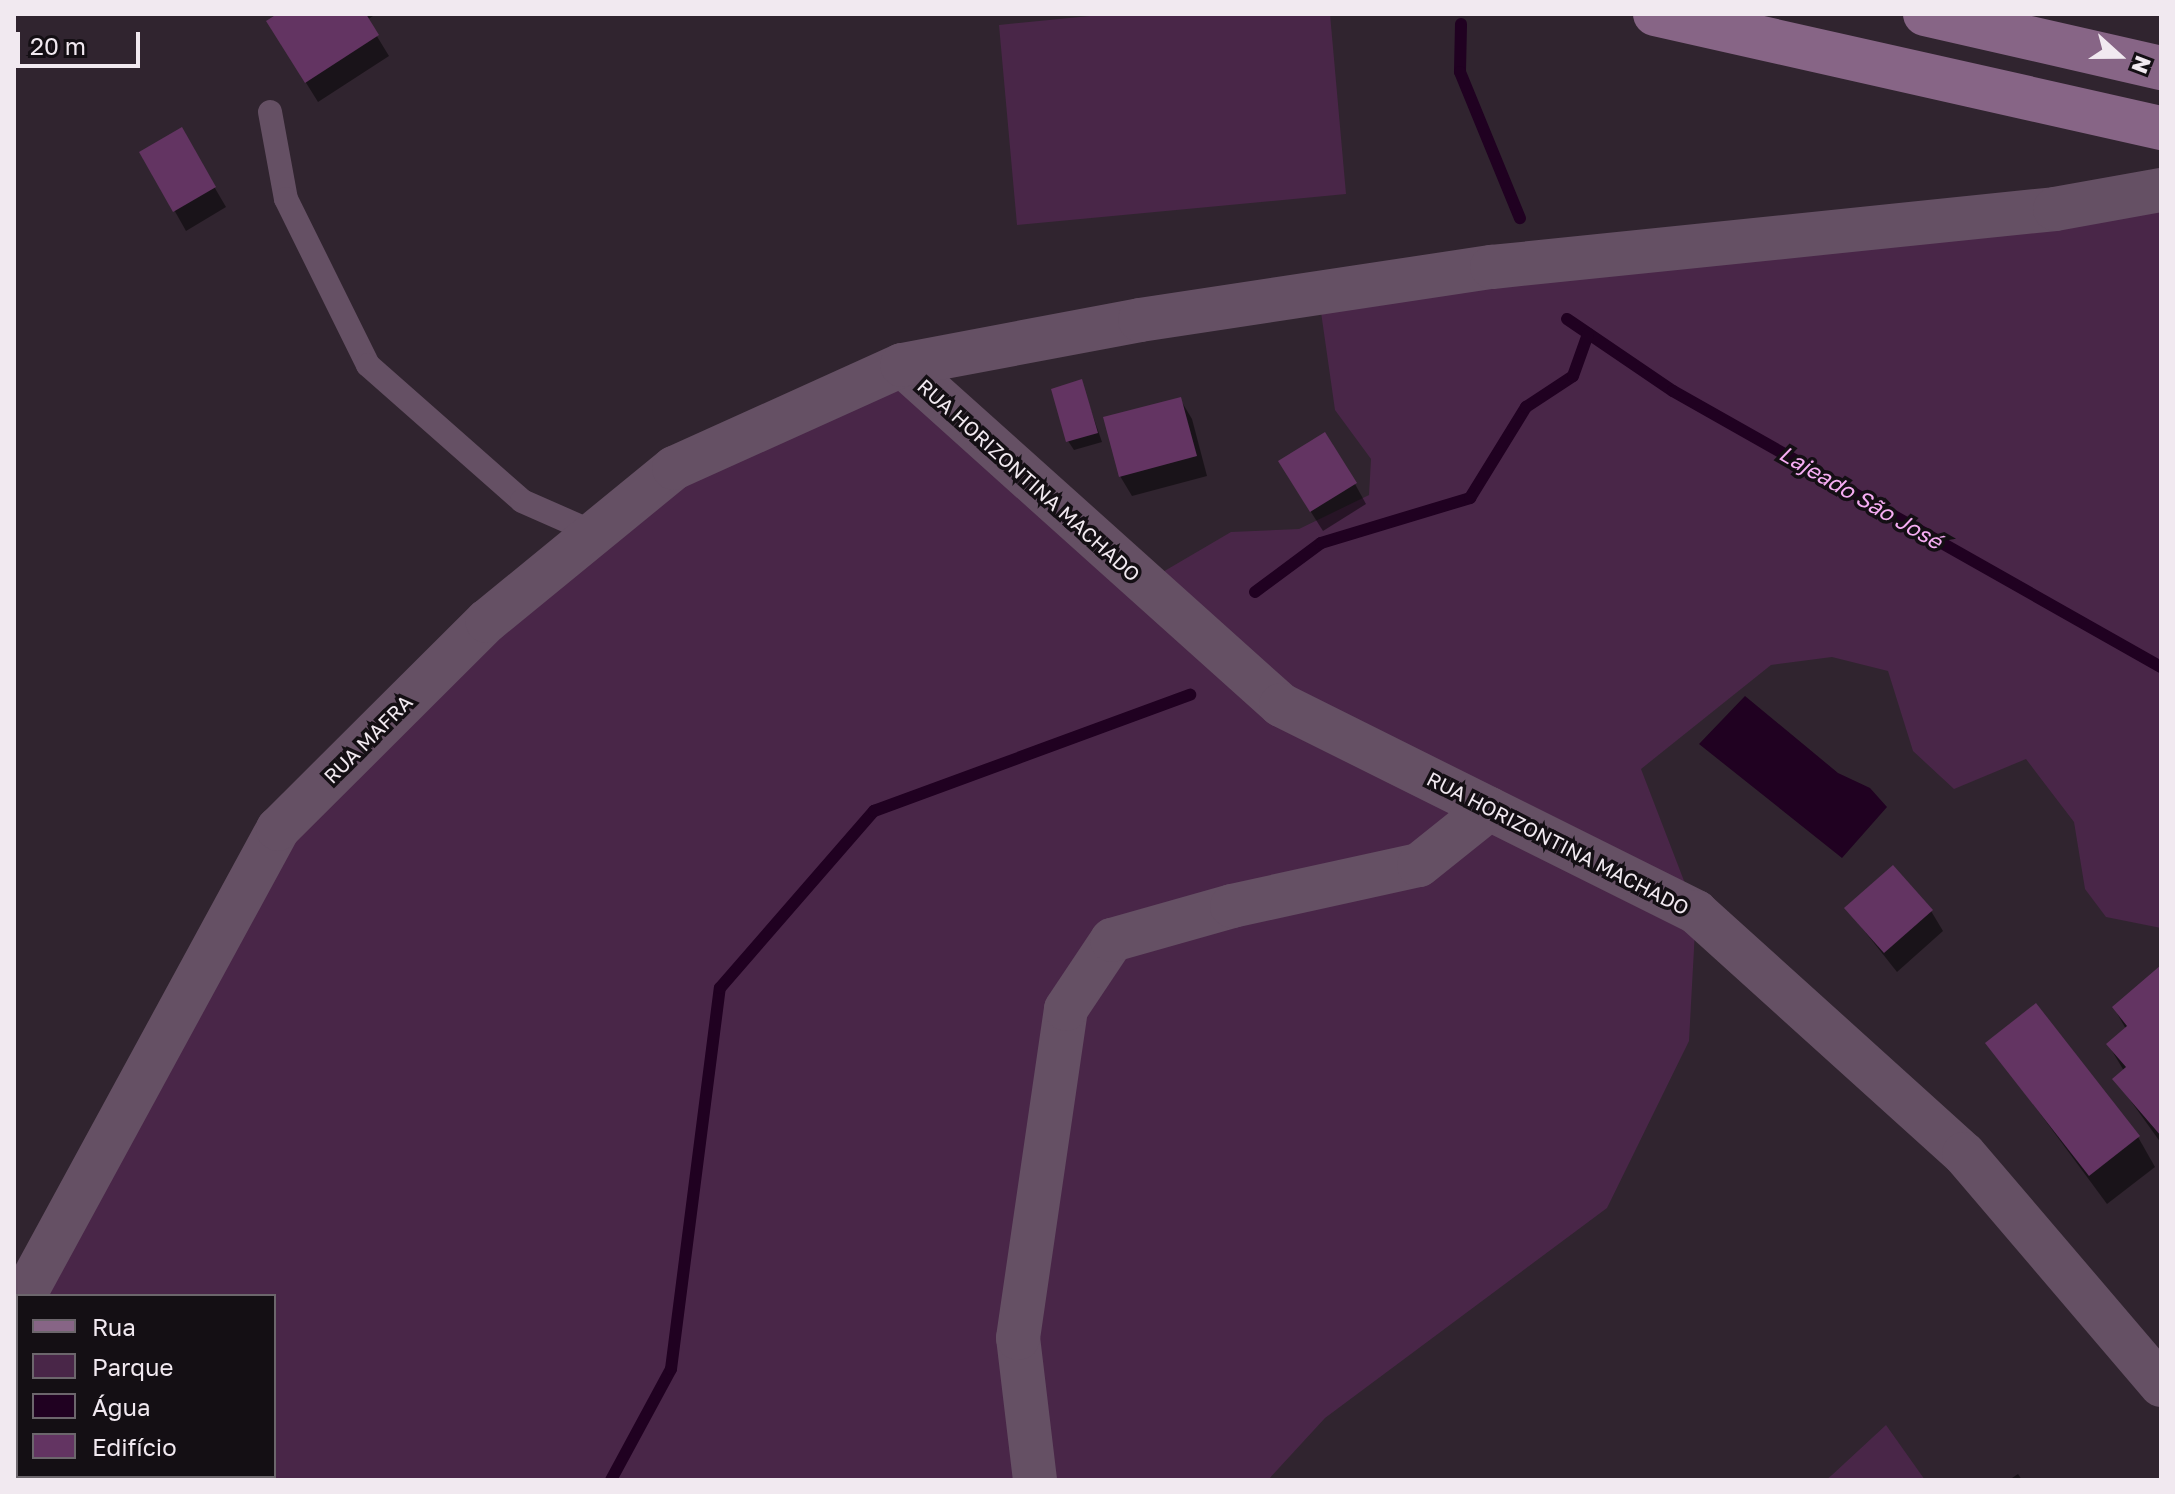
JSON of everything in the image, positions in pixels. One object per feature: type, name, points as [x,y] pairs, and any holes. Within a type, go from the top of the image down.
[{"type":"main road","points":[[1655,14],[1764,26],[2161,128]]},
{"type":"main road","points":[[1925,14],[2161,68]]},
{"type":"street","name":"RUA MAFRA","points":[[25,1294],[278,829],[487,621],[674,468],[902,365],[1350,286],[1734,239],[2055,209],[2161,190]]},
{"type":"street","name":"RUA HORIZONTINA MACHADO","points":[[902,365],[1281,705],[1696,912],[1964,1154],[2161,1385]]},
{"type":"street","points":[[1035,1480],[1018,1338],[1066,1009],[1112,940],[1232,906],[1419,865],[1489,809]]},
{"type":"lane","points":[[270,112],[286,199],[368,365],[522,501],[595,533]]},
{"type":"green space","points":[[1110,14],[1330,14],[1346,194],[1017,225],[999,25]]},
{"type":"green space","points":[[2161,193],[2161,928],[2106,917],[2085,889],[2074,822],[2026,759],[1954,789],[1913,751],[1888,671],[1832,657],[1771,665],[1641,769],[1696,912],[1689,1041],[1607,1208],[1325,1418],[1268,1480],[14,1480],[16,1394],[16,1478],[276,1478],[276,1294],[25,1294],[278,829],[674,468],[902,365],[1144,583],[1231,532],[1299,529],[1369,495],[1371,459],[1335,410],[1318,291]]},
{"type":"green space","points":[[1886,1425],[1925,1480],[1826,1480],[1832,1475]]},
{"type":"water","points":[[1745,696],[1838,773],[1870,788],[1887,807],[1842,858],[1699,744]]},
{"type":"building","points":[[277,14],[366,14],[379,35],[305,83],[266,21]]},
{"type":"building","points":[[182,127],[216,187],[173,212],[139,152]]},
{"type":"building","points":[[1082,379],[1098,433],[1066,442],[1051,389]]},
{"type":"building","points":[[1181,397],[1197,456],[1119,477],[1103,417]]},
{"type":"building","points":[[1325,432],[1357,483],[1310,512],[1278,461]]},
{"type":"building","points":[[1893,865],[1933,910],[1884,953],[1844,908]]},
{"type":"building","points":[[2161,965],[2161,1136],[2112,1079],[2126,1067],[2106,1044],[2127,1026],[2112,1007]]},
{"type":"building","points":[[2036,1003],[2140,1136],[2089,1176],[1985,1043]]},
{"type":"waterway","name":"Lajeado São José","points":[[1461,24],[1460,72],[1520,218]]},
{"type":"waterway","name":"Lajeado São José","points":[[1567,319],[1673,391],[2161,667]]},
{"type":"waterway","points":[[1255,592],[1321,543],[1470,498],[1526,407],[1573,376],[1588,334]]},
{"type":"waterway","points":[[611,1480],[671,1369],[720,988],[874,811],[1190,695]]}]
